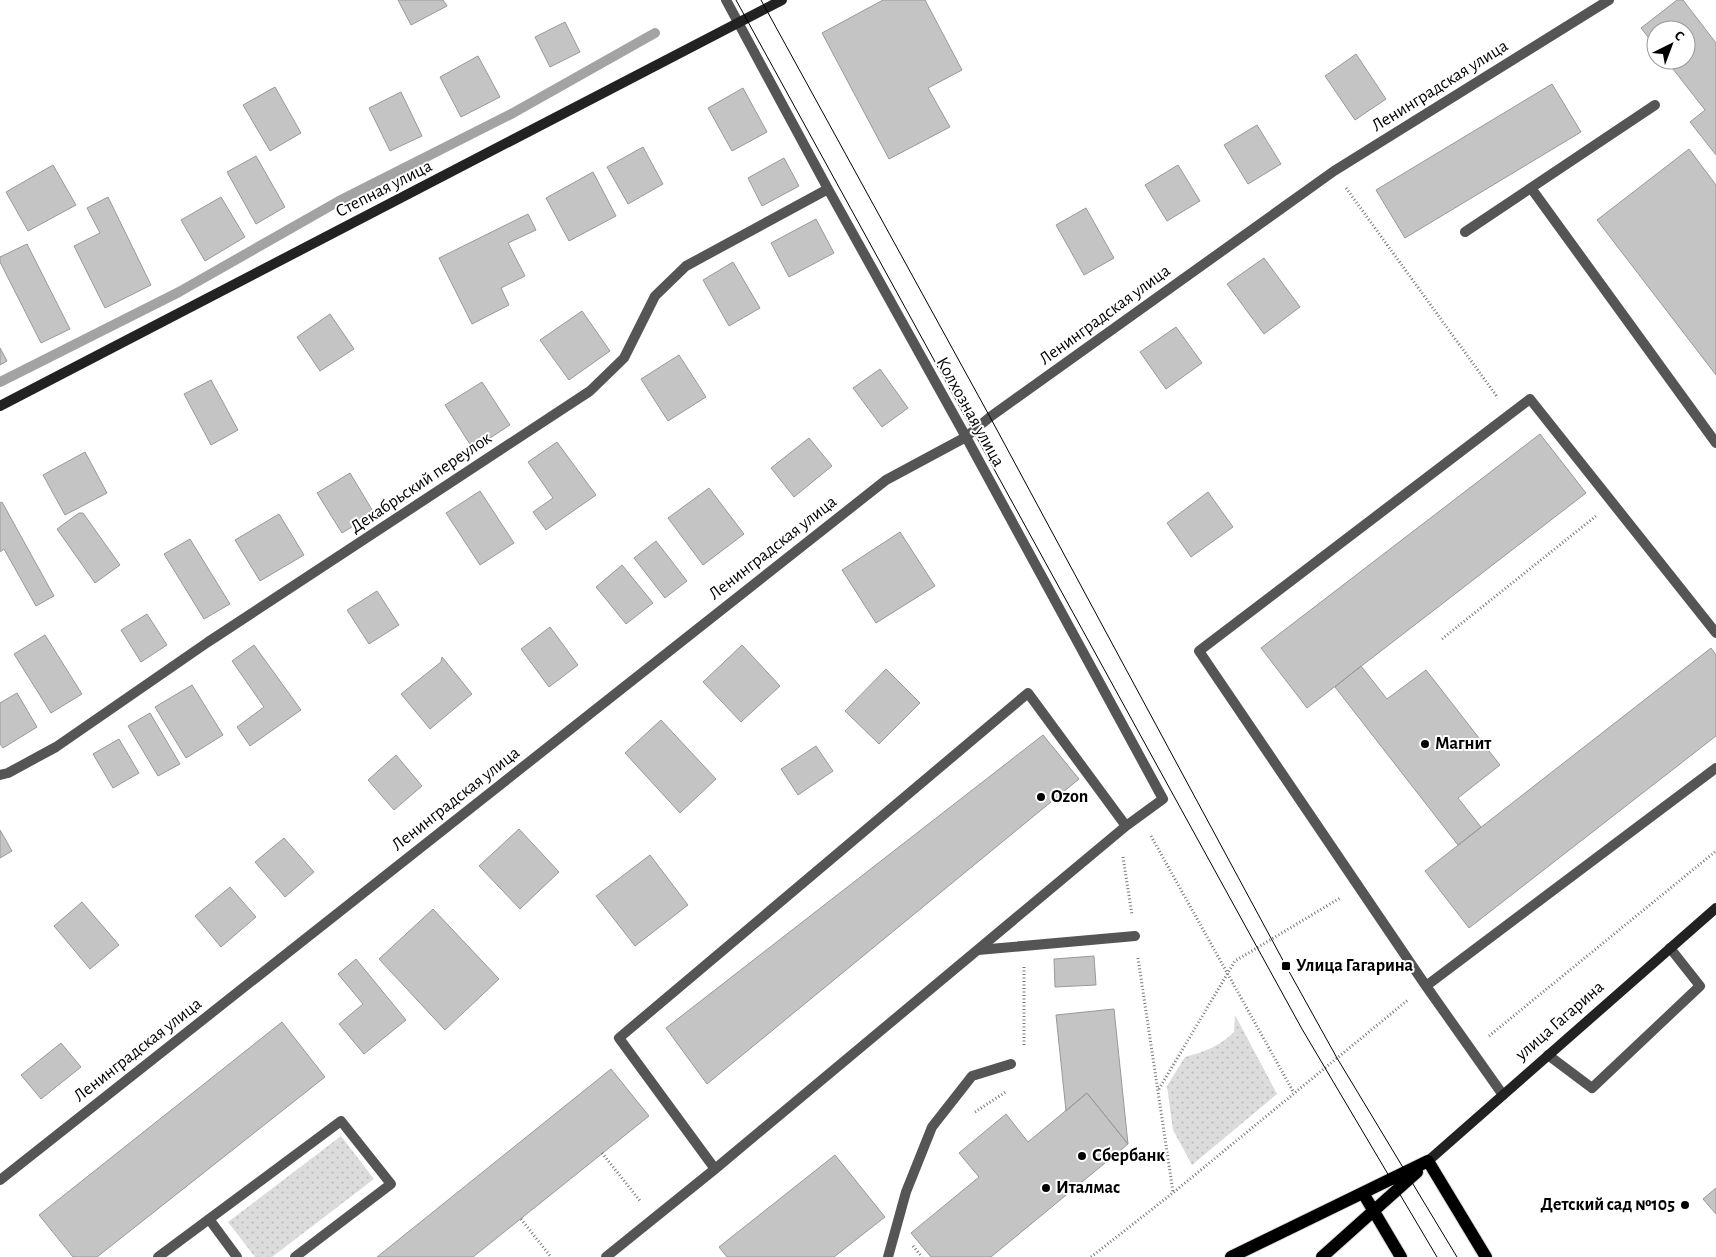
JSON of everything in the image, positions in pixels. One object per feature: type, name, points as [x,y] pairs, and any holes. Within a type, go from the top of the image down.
[{"type":"main road","name":"улица Гагарина","points":[[1231,1257],[1428,1161]]},
{"type":"main road","name":"улица Гагарина","points":[[1322,1257],[1428,1161]]},
{"type":"main road","points":[[1428,1161],[1486,1257]]},
{"type":"main road","points":[[1364,1193],[1401,1257]]},
{"type":"street","name":"Колхозная улица","points":[[606,1257],[715,1169],[1123,829],[1163,799],[726,0]]},
{"type":"street","name":"Степная улица","points":[[0,406],[782,0]]},
{"type":"street","name":"Ленинградская улица","points":[[0,1180],[886,480],[966,437],[990,417],[1334,171],[1609,0]]},
{"type":"street","points":[[1465,232],[1654,105]]},
{"type":"street","points":[[1531,188],[1716,443]]},
{"type":"street","name":"Декабрьский переулок","points":[[0,775],[8,773],[56,747],[208,642],[590,391],[624,358],[655,296],[686,266],[828,189]]},
{"type":"street","points":[[1503,1095],[1358,887],[1199,651],[1530,399],[1716,633]]},
{"type":"street","points":[[715,1169],[620,1038],[1028,693],[1123,829]]},
{"type":"street","points":[[1426,986],[1716,768]]},
{"type":"street","name":"улица Гагарина","points":[[1428,1161],[1716,908]]},
{"type":"street","points":[[978,950],[1135,936]]},
{"type":"street","points":[[1548,1055],[1592,1088],[1700,986],[1670,948]]},
{"type":"street","points":[[888,1257],[906,1192],[932,1127],[972,1076],[1011,1064]]},
{"type":"street","points":[[158,1257],[341,1121],[391,1184],[296,1257]]},
{"type":"street","points":[[209,1219],[238,1257]]},
{"type":"path","points":[[1334,171],[1510,414]]},
{"type":"path","points":[[1442,639],[1612,503]]},
{"type":"path","points":[[1140,816],[1294,1093]]},
{"type":"path","points":[[1123,829],[1135,936],[1174,1192]]},
{"type":"path","points":[[1472,1051],[1716,851]]},
{"type":"path","points":[[1158,1089],[1235,961],[1358,887]]},
{"type":"path","points":[[1091,1257],[1174,1192],[1426,986]]},
{"type":"path","points":[[602,1153],[642,1203]]},
{"type":"path","points":[[521,1218],[551,1257]]},
{"type":"shaded area","points":[[1235,1015],[1277,1094],[1192,1165],[1173,1130],[1167,1086],[1185,1057],[1211,1048],[1234,1032]]},
{"type":"shaded area","points":[[341,1136],[374,1179],[272,1257],[255,1257],[228,1222]]},
{"type":"building","points":[[398,0],[443,0],[447,6],[411,25]]},
{"type":"building","points":[[883,0],[925,0],[962,70],[928,88],[950,127],[889,159],[822,33]]},
{"type":"building","points":[[1677,0],[1683,0],[1716,43],[1716,155],[1690,122],[1705,110],[1674,70],[1696,70],[1696,20],[1651,20]]},
{"type":"building","points":[[565,22],[580,52],[550,67],[535,37]]},
{"type":"building","points":[[1646,24],[1646,34],[1641,28]]},
{"type":"building","points":[[1356,54],[1386,99],[1355,120],[1325,76]]},
{"type":"building","points":[[478,56],[500,97],[461,117],[440,77]]},
{"type":"building","points":[[1552,84],[1581,132],[1405,238],[1376,190]]},
{"type":"building","points":[[275,87],[301,133],[270,151],[243,105]]},
{"type":"building","points":[[743,88],[767,132],[732,151],[708,108]]},
{"type":"building","points":[[401,92],[422,136],[390,151],[369,108]]},
{"type":"building","points":[[1257,125],[1281,164],[1248,184],[1224,145]]},
{"type":"building","points":[[643,147],[663,184],[628,204],[607,167]]},
{"type":"building","points":[[1689,149],[1716,185],[1716,375],[1597,220]]},
{"type":"building","points":[[256,156],[285,207],[256,224],[227,172]]},
{"type":"building","points":[[784,158],[799,186],[762,206],[748,178]]},
{"type":"building","points":[[53,165],[76,205],[28,231],[6,192]]},
{"type":"building","points":[[1178,165],[1200,201],[1167,221],[1145,185]]},
{"type":"building","points":[[593,172],[616,216],[569,241],[546,198]]},
{"type":"building","points":[[108,197],[151,285],[105,308],[74,246],[100,233],[87,208]]},
{"type":"building","points":[[221,197],[245,237],[205,261],[181,220]]},
{"type":"building","points":[[1086,208],[1114,258],[1084,275],[1056,225]]},
{"type":"building","points":[[528,214],[536,230],[508,243],[525,276],[501,288],[509,305],[472,324],[439,258]]},
{"type":"building","points":[[816,219],[834,253],[789,277],[771,243]]},
{"type":"building","points":[[27,244],[70,329],[41,343],[0,262],[0,257]]},
{"type":"building","points":[[1264,258],[1300,307],[1264,334],[1227,284]]},
{"type":"building","points":[[733,262],[760,308],[729,326],[703,280]]},
{"type":"building","points":[[582,311],[610,351],[569,380],[540,340]]},
{"type":"building","points":[[330,314],[354,349],[320,371],[297,337]]},
{"type":"building","points":[[1176,327],[1202,363],[1166,389],[1140,352]]},
{"type":"building","points":[[0,348],[7,361],[0,365]]},
{"type":"building","points":[[679,355],[706,397],[668,421],[641,379]]},
{"type":"building","points":[[880,369],[908,408],[882,427],[853,388]]},
{"type":"building","points":[[211,380],[238,430],[211,445],[184,394]]},
{"type":"building","points":[[482,382],[510,425],[473,449],[445,405]]},
{"type":"building","points":[[1540,434],[1586,493],[1307,708],[1261,648]]},
{"type":"building","points":[[809,438],[832,466],[794,497],[771,468]]},
{"type":"building","points":[[557,442],[596,495],[546,530],[533,512],[553,498],[528,462]]},
{"type":"building","points":[[85,452],[107,493],[65,515],[43,475]]},
{"type":"building","points":[[350,473],[374,513],[342,533],[317,493]]},
{"type":"building","points":[[709,488],[744,534],[703,565],[668,518]]},
{"type":"building","points":[[480,491],[514,543],[480,565],[446,513]]},
{"type":"building","points":[[1208,492],[1233,527],[1191,557],[1167,523]]},
{"type":"building","points":[[2,502],[54,596],[36,606],[4,549],[0,552],[0,503]]},
{"type":"building","points":[[79,513],[83,513],[120,565],[95,583],[57,529]]},
{"type":"building","points":[[279,514],[304,555],[260,581],[235,540]]},
{"type":"building","points":[[900,532],[935,586],[876,623],[842,570]]},
{"type":"building","points":[[190,539],[230,604],[204,619],[164,554]]},
{"type":"building","points":[[656,541],[687,581],[665,598],[634,558]]},
{"type":"building","points":[[622,565],[653,603],[626,624],[596,587]]},
{"type":"building","points":[[377,591],[399,625],[369,644],[347,610]]},
{"type":"building","points":[[147,614],[167,645],[141,662],[121,630]]},
{"type":"building","points":[[550,627],[578,665],[549,687],[521,649]]},
{"type":"building","points":[[45,635],[82,694],[51,713],[14,654]]},
{"type":"building","points":[[254,645],[301,710],[250,746],[237,727],[264,707],[232,661]]},
{"type":"building","points":[[742,645],[780,686],[741,722],[703,682]]},
{"type":"building","points":[[1711,648],[1716,655],[1716,736],[1469,928],[1425,871]]},
{"type":"building","points":[[442,657],[472,694],[430,729],[401,694],[441,662]]},
{"type":"building","points":[[1361,666],[1387,699],[1426,670],[1500,765],[1458,798],[1481,827],[1458,845],[1335,687]]},
{"type":"building","points":[[886,669],[920,703],[879,744],[845,711]]},
{"type":"building","points":[[192,685],[223,735],[186,758],[155,707]]},
{"type":"building","points":[[17,693],[37,727],[3,748],[0,744],[0,703]]},
{"type":"building","points":[[150,713],[180,764],[158,776],[128,726]]},
{"type":"building","points":[[661,720],[716,779],[680,813],[625,753]]},
{"type":"building","points":[[1043,735],[1079,779],[707,1084],[666,1028]]},
{"type":"building","points":[[119,739],[139,773],[113,788],[93,754]]},
{"type":"building","points":[[816,746],[833,771],[798,795],[781,769]]},
{"type":"building","points":[[396,755],[422,786],[394,810],[368,780]]},
{"type":"building","points":[[519,829],[559,872],[520,909],[479,866]]},
{"type":"building","points":[[0,830],[12,851],[0,858]]},
{"type":"building","points":[[284,838],[314,872],[285,897],[255,862]]},
{"type":"building","points":[[650,855],[688,905],[635,946],[596,896]]},
{"type":"building","points":[[230,887],[256,917],[221,947],[195,916]]},
{"type":"building","points":[[82,902],[119,945],[90,969],[54,926]]},
{"type":"building","points":[[433,909],[499,979],[445,1030],[379,959]]},
{"type":"building","points":[[1094,956],[1096,985],[1055,987],[1054,959]]},
{"type":"building","points":[[356,959],[406,1020],[364,1054],[339,1024],[363,1004],[338,974]]},
{"type":"building","points":[[1114,1009],[1128,1144],[1087,1093],[1066,1111],[1056,1015]]},
{"type":"building","points":[[282,1022],[325,1077],[97,1257],[73,1257],[39,1215]]},
{"type":"building","points":[[61,1043],[81,1067],[41,1099],[21,1075]]},
{"type":"building","points":[[611,1069],[649,1116],[473,1257],[377,1257]]},
{"type":"building","points":[[1087,1093],[1128,1144],[991,1257],[931,1257],[911,1233],[979,1177],[959,1153],[1006,1114],[1028,1142]]},
{"type":"building","points":[[835,1155],[885,1217],[834,1257],[727,1257],[719,1247]]},
{"type":"building","points":[[1716,1188],[1716,1214],[1703,1199]]},
{"type":"waterway","points":[[0,382],[179,292],[339,201],[513,113],[655,33]]},
{"type":"tram line","points":[[736,0],[1302,1029],[1437,1257]]},
{"type":"tram line","points":[[761,0],[990,417],[1286,966],[1337,1058],[1457,1257]]},
{"type":"place","name":"Магнит","points":[[1425,744]]},
{"type":"place","name":"Ozon","points":[[1041,797]]},
{"type":"place","name":"Улица Гагарина","points":[[1286,966]]},
{"type":"place","name":"Сбербанк","points":[[1082,1156]]},
{"type":"place","name":"Италмас","points":[[1046,1188]]},
{"type":"place","name":"Детский сад №105","points":[[1685,1205]]}]
